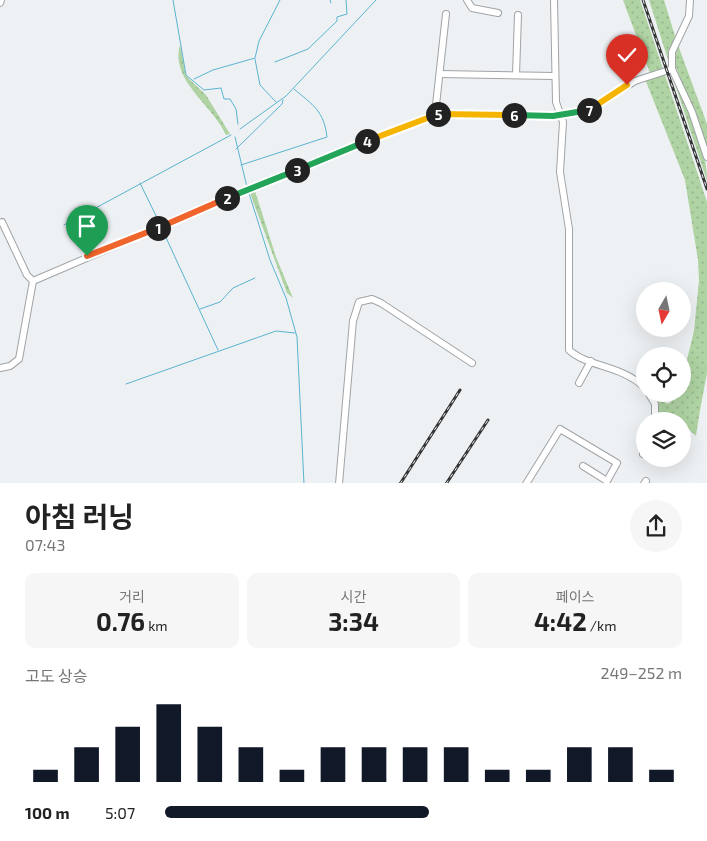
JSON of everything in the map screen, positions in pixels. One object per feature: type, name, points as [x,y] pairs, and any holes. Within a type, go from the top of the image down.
[{"type":"street","points":[[467,0],[472,8],[498,13]]},
{"type":"street","points":[[554,0],[556,102],[563,122],[560,172],[569,229],[570,315],[568,345],[572,353],[636,379]]},
{"type":"street","points":[[690,0],[689,16],[672,52],[672,69],[689,106],[707,157]]},
{"type":"street","points":[[436,114],[446,14]]},
{"type":"street","points":[[516,75],[518,16]]},
{"type":"street","points":[[33,281],[247,190],[436,114],[561,114],[587,110],[635,81],[672,69]]},
{"type":"street","points":[[440,74],[556,76]]},
{"type":"street","points":[[2,222],[27,275],[33,281]]},
{"type":"street","points":[[0,368],[10,366],[19,359],[33,281]]},
{"type":"street","points":[[339,483],[353,321],[359,302],[372,299],[382,303],[472,364]]},
{"type":"street","points":[[580,383],[591,361]]},
{"type":"street","points":[[527,483],[560,429],[617,463],[607,481],[583,466]]},
{"type":"green space","points":[[623,0],[640,0],[663,69],[650,73]]},
{"type":"green space","points":[[649,0],[664,0],[675,36],[669,63]]},
{"type":"green space","points":[[180,45],[186,76],[206,95],[230,134],[226,135],[220,124],[187,81],[181,70],[179,58]]},
{"type":"green space","points":[[678,45],[707,124],[707,150],[676,67],[675,58]]},
{"type":"green space","points":[[664,72],[707,202],[707,373],[696,436],[691,431],[691,412],[659,412],[655,402],[665,402],[667,404],[671,402],[691,402],[690,347],[694,331],[699,280],[698,260],[685,180],[645,79]]},
{"type":"green space","points":[[671,72],[690,111],[700,139],[704,153],[707,181]]},
{"type":"green space","points":[[255,191],[276,257],[293,298],[287,293],[250,193]]},
{"type":"waterway","points":[[173,0],[186,75],[204,90],[221,88],[224,99],[230,99],[236,109],[238,124]]},
{"type":"waterway","points":[[194,79],[213,70],[255,58],[259,41],[280,0]]},
{"type":"waterway","points":[[275,62],[308,49],[337,21],[337,17],[347,14],[346,0]]},
{"type":"waterway","points":[[240,129],[286,96],[376,0]]},
{"type":"waterway","points":[[255,59],[260,85],[276,102]]},
{"type":"waterway","points":[[241,165],[327,137],[326,128],[316,109],[294,89]]},
{"type":"waterway","points":[[236,149],[282,104],[283,100]]},
{"type":"waterway","points":[[64,225],[231,135]]},
{"type":"waterway","points":[[235,137],[247,187]]},
{"type":"waterway","points":[[140,183],[160,224]]},
{"type":"waterway","points":[[248,190],[270,260],[286,298],[297,337],[304,483]]},
{"type":"waterway","points":[[162,229],[218,350]]},
{"type":"waterway","points":[[200,309],[220,302],[233,288],[255,278]]},
{"type":"waterway","points":[[126,384],[276,331],[295,333]]},
{"type":"railway","points":[[643,0],[707,189]]},
{"type":"railway","points":[[401,483],[460,390]]},
{"type":"railway","points":[[447,483],[488,420]]},
{"type":"route","points":[[87,256],[245,190],[436,114],[553,116],[587,110],[597,106],[627,85]]}]
